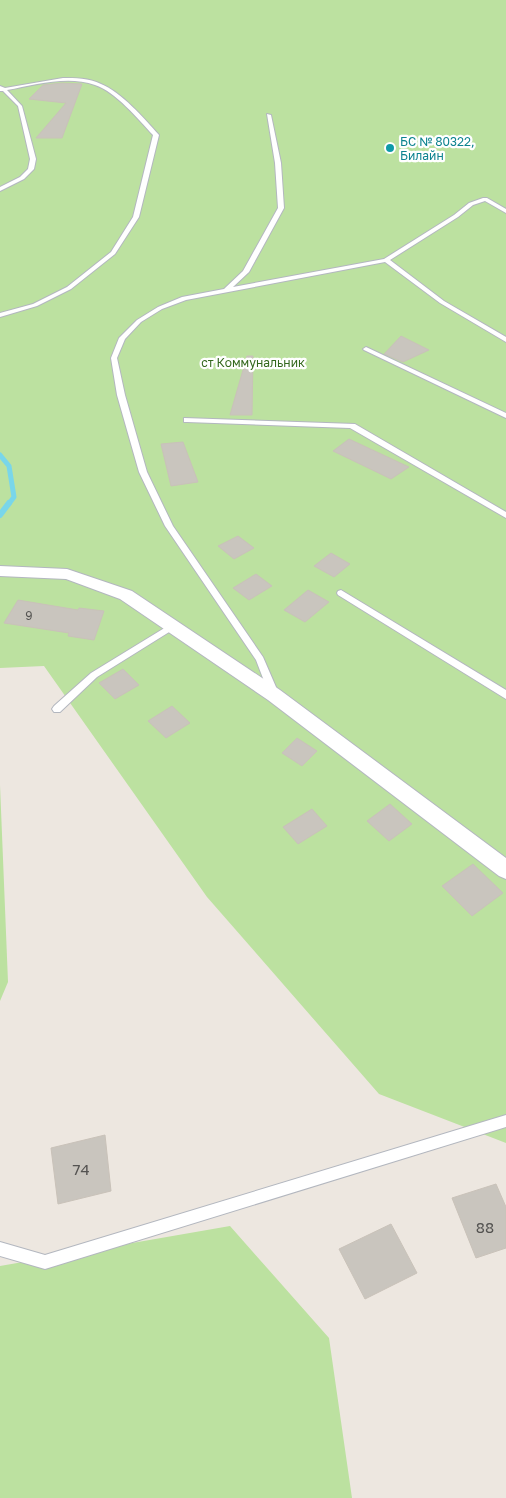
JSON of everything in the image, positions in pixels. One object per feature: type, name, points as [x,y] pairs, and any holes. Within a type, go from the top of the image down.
[{"type":"street","points":[[0,571],[66,574],[126,595],[274,695],[506,870]]},
{"type":"lane","points":[[0,315],[35,305],[69,288],[114,253],[136,217],[156,135],[138,114],[99,84],[86,81],[62,80],[1,87]]},
{"type":"lane","points":[[0,189],[22,178],[31,169],[33,160],[20,106],[1,87]]},
{"type":"lane","points":[[226,290],[246,272],[281,208],[278,163],[269,115]]},
{"type":"lane","points":[[274,695],[260,659],[169,526],[144,472],[120,395],[114,358],[122,338],[139,321],[160,308],[184,298],[386,260],[456,216],[471,204],[485,199],[506,211]]},
{"type":"lane","points":[[386,260],[442,302],[506,340]]},
{"type":"lane","points":[[366,349],[506,416]]},
{"type":"lane","points":[[187,420],[352,426],[506,514]]},
{"type":"lane","points":[[341,593],[506,695]]},
{"type":"lane","points":[[57,709],[94,675],[171,627]]},
{"type":"lane","points":[[0,1249],[45,1262],[270,1195],[506,1121]]},
{"type":"green space","name":"ст Коммунальник","points":[[0,0],[506,0],[506,1143],[379,1094],[207,897],[44,666],[0,668]]},
{"type":"green space","points":[[0,785],[8,982],[0,1001]]},
{"type":"green space","points":[[230,1226],[329,1338],[352,1498],[0,1498],[0,1266]]},
{"type":"building","points":[[62,83],[82,84],[62,138],[36,138],[66,103],[29,99],[43,85]]},
{"type":"building","points":[[401,336],[429,350],[403,362],[384,354]]},
{"type":"building","points":[[247,356],[253,356],[252,415],[230,415]]},
{"type":"building","points":[[349,439],[409,467],[391,479],[333,451]]},
{"type":"building","points":[[183,442],[198,482],[171,486],[161,444]]},
{"type":"building","points":[[238,536],[254,548],[234,559],[218,546]]},
{"type":"building","points":[[331,553],[350,564],[334,577],[314,566]]},
{"type":"building","points":[[256,574],[272,586],[249,600],[233,588]]},
{"type":"building","points":[[308,590],[329,602],[305,622],[284,610]]},
{"type":"building","points":[[18,600],[78,610],[79,608],[104,611],[94,640],[68,636],[69,633],[4,623]]},
{"type":"building","points":[[123,669],[139,685],[115,699],[99,683]]},
{"type":"building","points":[[172,706],[190,723],[166,738],[148,721]]},
{"type":"building","points":[[297,738],[317,751],[302,766],[282,753]]},
{"type":"building","points":[[390,804],[412,824],[389,841],[367,821]]},
{"type":"building","points":[[312,809],[327,826],[298,844],[283,827]]},
{"type":"building","points":[[473,864],[503,893],[472,916],[442,886]]},
{"type":"building","points":[[105,1135],[111,1191],[58,1204],[51,1148]]},
{"type":"building","points":[[496,1184],[506,1207],[506,1248],[476,1258],[452,1198]]},
{"type":"building","points":[[391,1224],[417,1273],[365,1299],[339,1249]]},
{"type":"waterway","points":[[0,455],[9,466],[14,497],[8,505]]},
{"type":"waterway","points":[[0,515],[9,503]]},
{"type":"place","name":"БС № 80322, Билайн","points":[[390,148]]}]
